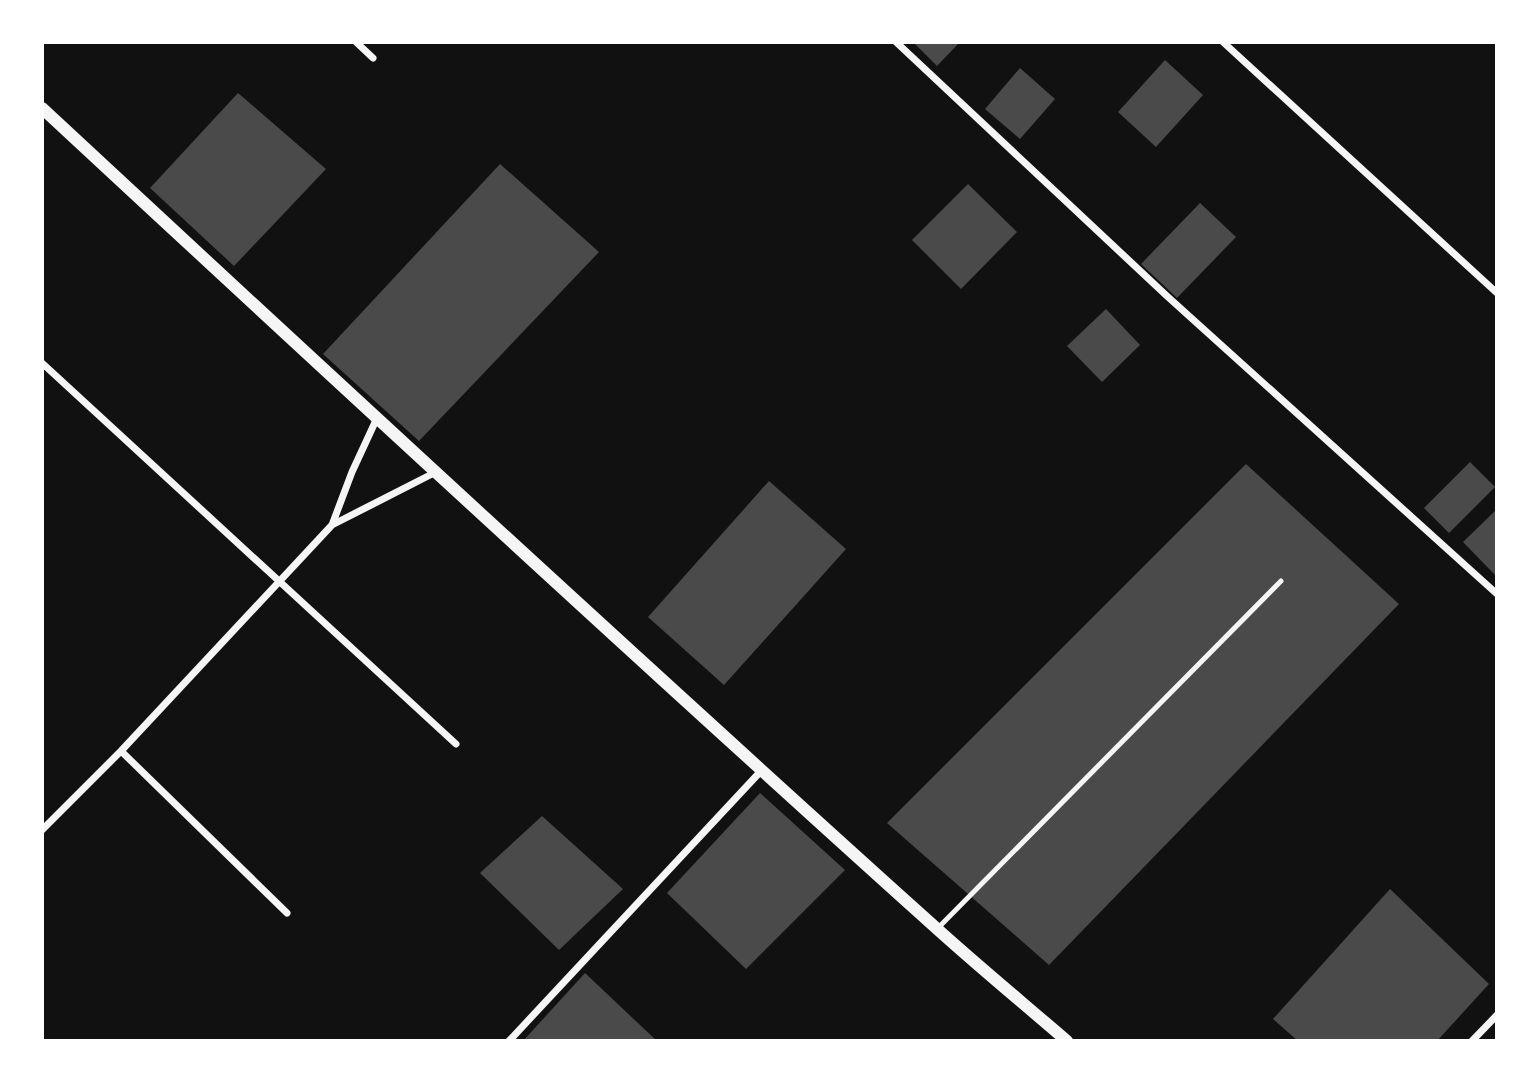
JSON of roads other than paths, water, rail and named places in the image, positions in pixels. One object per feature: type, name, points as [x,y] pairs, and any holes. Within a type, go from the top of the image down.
[{"type":"street","points":[[356,42],[373,58]]},
{"type":"street","points":[[896,42],[1168,297],[1497,594]]},
{"type":"street","points":[[1223,42],[1497,293]]},
{"type":"street","points":[[42,108],[761,771],[1067,1041]]},
{"type":"street","points":[[42,363],[456,744]]},
{"type":"street","points":[[332,525],[352,472],[377,418]]},
{"type":"street","points":[[42,830],[121,751],[332,525],[434,472]]},
{"type":"street","points":[[121,751],[287,913]]},
{"type":"street","points":[[509,1041],[761,771]]},
{"type":"street","points":[[1472,1041],[1497,1015]]},
{"type":"lane","points":[[937,929],[1281,581]]}]
